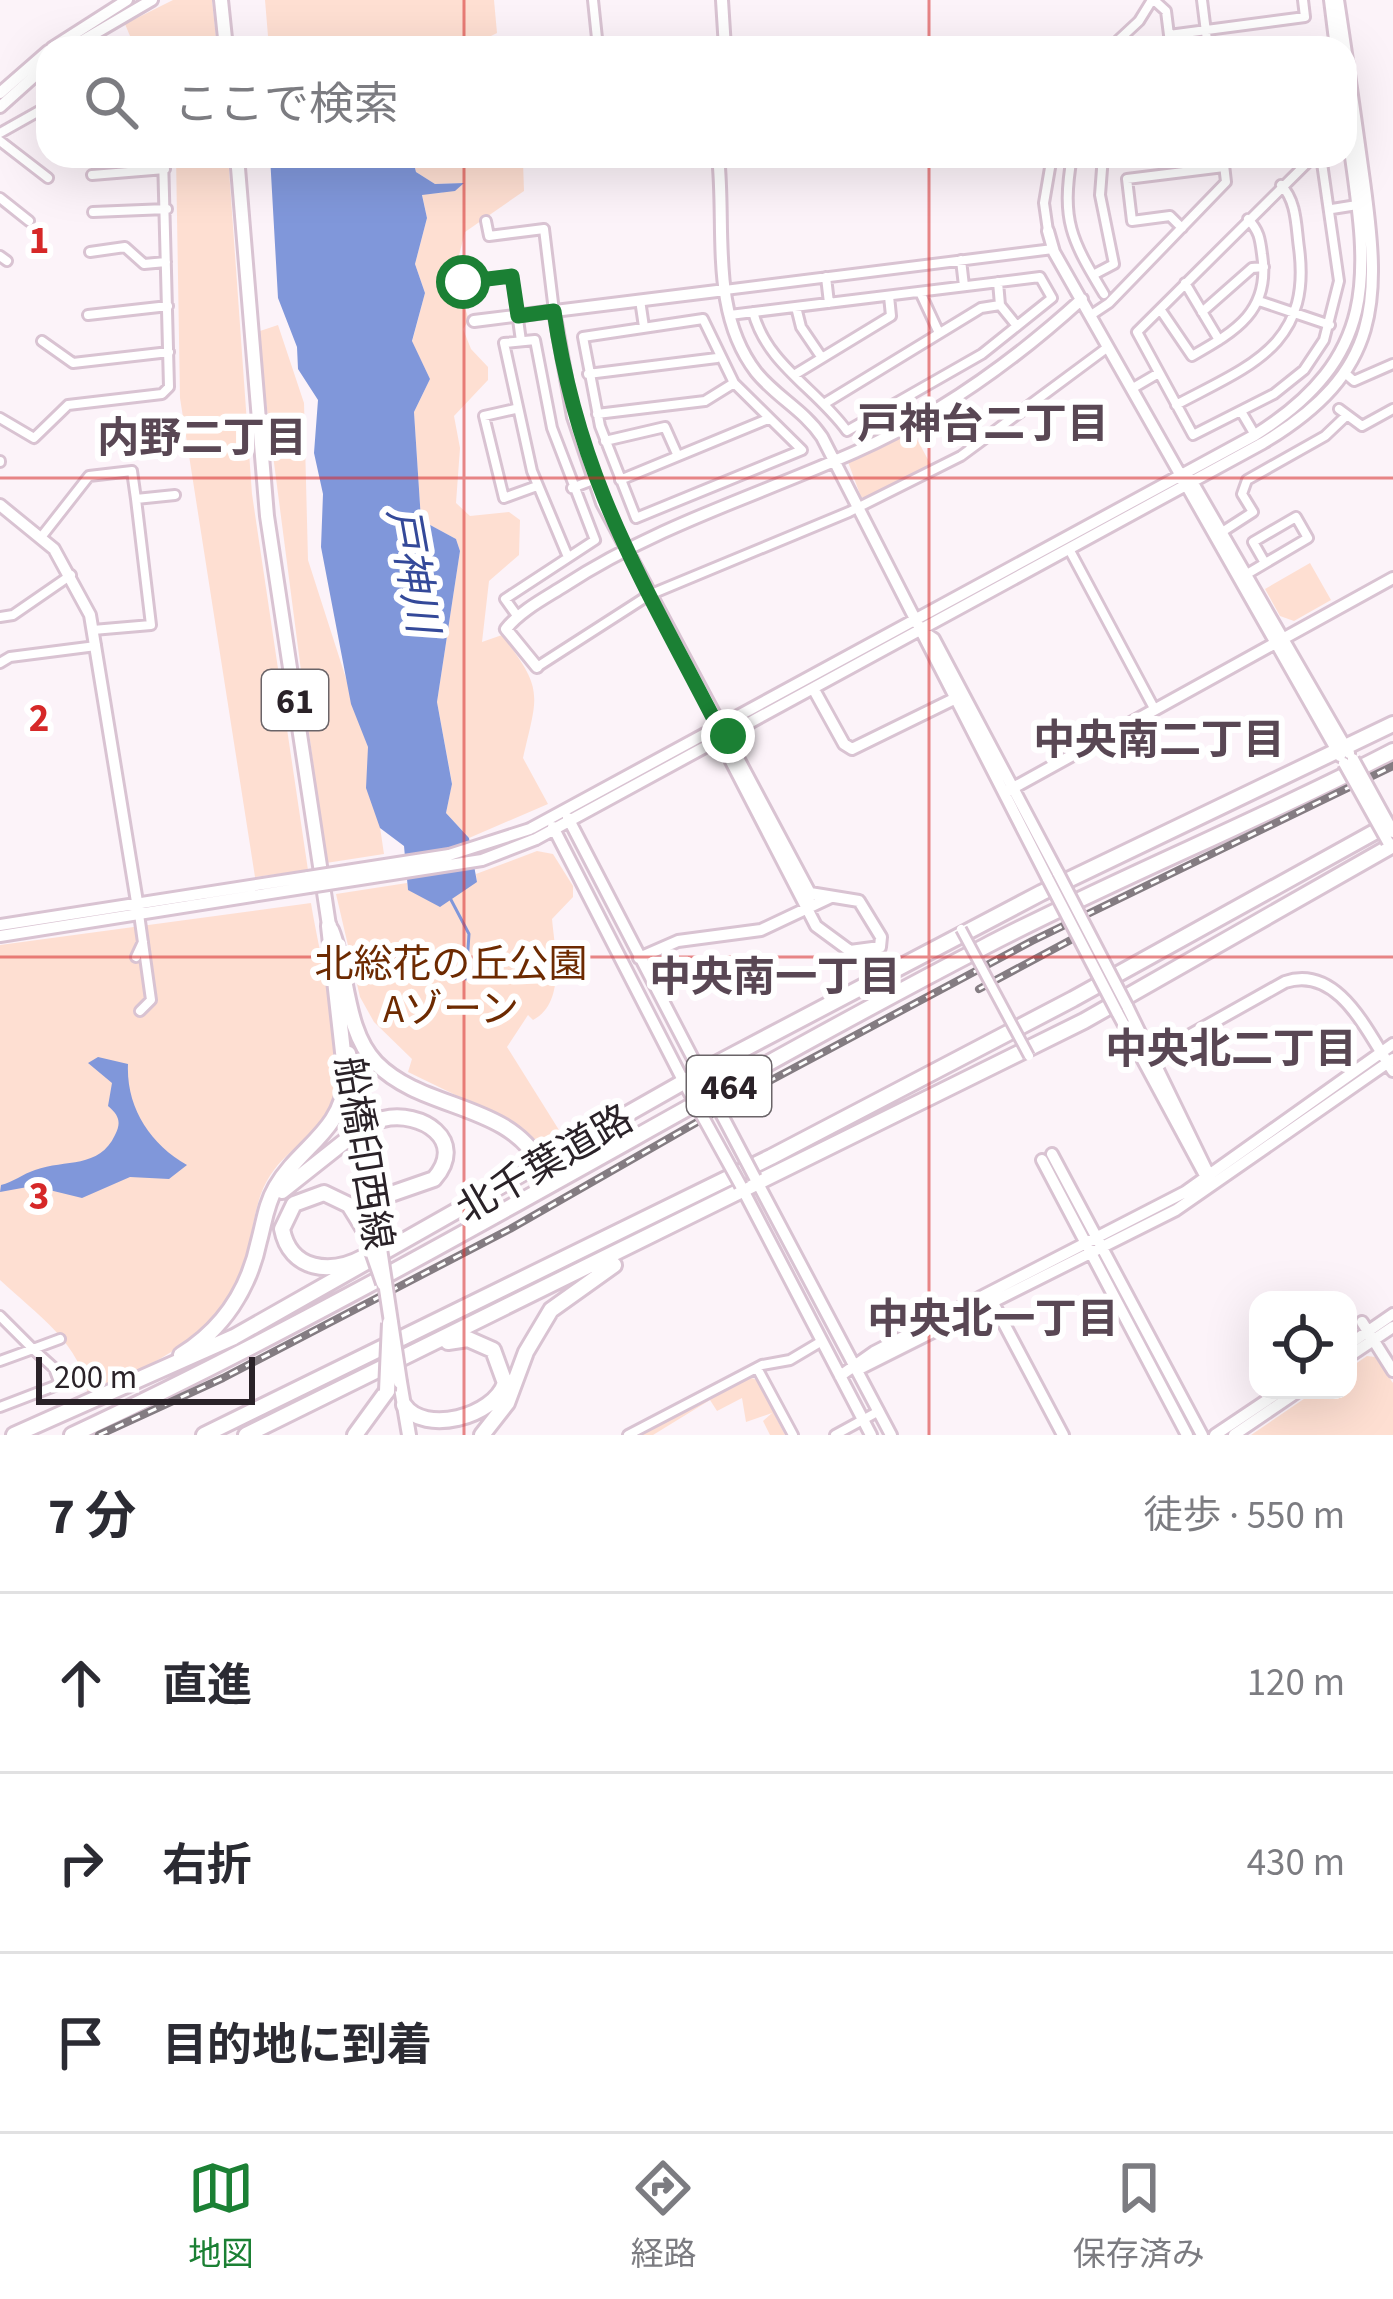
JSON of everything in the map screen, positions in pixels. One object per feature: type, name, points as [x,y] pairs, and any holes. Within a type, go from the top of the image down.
[{"type":"highway","name":"北千葉道路","points":[[14,1435],[234,1337],[1042,893],[1345,756],[1393,724]]},
{"type":"highway","name":"北千葉道路","points":[[72,1435],[185,1382],[986,946],[1393,751]]},
{"type":"highway","name":"464","points":[[204,1435],[770,1157],[1073,1000],[1393,822]]},
{"type":"highway","name":"464","points":[[246,1435],[1084,1022],[1392,842]]},
{"type":"highway","points":[[329,926],[361,1038],[376,1063],[409,1085],[511,1130],[541,1165]]},
{"type":"highway","points":[[260,1239],[274,1191],[328,1132],[343,1102],[346,1079],[329,926]]},
{"type":"highway","points":[[374,1209],[388,1195],[424,1186],[444,1163],[444,1143],[428,1121],[408,1115],[383,1119]]},
{"type":"highway","points":[[67,1414],[207,1336],[241,1292],[274,1205],[292,1180],[354,1134]]},
{"type":"highway","points":[[384,1283],[373,1238],[349,1205],[324,1193],[294,1204],[282,1229],[285,1244],[298,1261],[338,1266],[488,1194]]},
{"type":"highway","points":[[482,1435],[508,1403],[526,1352],[551,1310],[686,1222]]},
{"type":"highway","points":[[355,1435],[394,1386],[390,1323]]},
{"type":"highway","points":[[321,1398],[452,1340],[484,1343],[501,1361],[502,1391],[484,1412],[428,1424],[416,1421],[404,1406]]},
{"type":"main road","points":[[221,0],[225,36]]},
{"type":"main road","name":"船橋印西線","points":[[238,168],[266,516],[374,1209],[373,1238]]},
{"type":"main road","name":"船橋印西線","points":[[384,1283],[390,1323]]},
{"type":"main road","points":[[394,1386],[404,1406],[409,1435]]},
{"type":"street","points":[[72,36],[127,0]]},
{"type":"street","points":[[90,36],[152,0]]},
{"type":"street","points":[[593,0],[597,36]]},
{"type":"street","points":[[722,0],[724,36]]},
{"type":"street","points":[[1123,36],[1153,0],[1166,11],[1169,35],[1305,17],[1303,0]]},
{"type":"street","points":[[1202,0],[1207,36]]},
{"type":"street","points":[[1334,0],[1336,36]]},
{"type":"street","points":[[1334,0],[1339,36]]},
{"type":"street","points":[[0,93],[36,63]]},
{"type":"street","points":[[0,107],[36,75]]},
{"type":"street","points":[[36,114],[0,137],[36,168]]},
{"type":"street","points":[[0,936],[309,882],[482,860],[552,825],[570,823],[919,625],[1300,420],[1346,374],[1370,322],[1374,263],[1357,151]]},
{"type":"street","points":[[36,168],[48,178]]},
{"type":"street","points":[[719,168],[725,290],[738,343],[758,375],[809,419],[836,460],[954,699],[1009,791]]},
{"type":"street","points":[[1050,168],[1044,203],[1053,249],[1392,842]]},
{"type":"street","points":[[1071,168],[1070,236],[1104,294]]},
{"type":"street","points":[[1093,275],[1114,264],[1100,194],[1101,168]]},
{"type":"street","points":[[1182,228],[1170,216],[1132,221],[1126,179],[1186,168]]},
{"type":"street","points":[[1091,314],[1109,303],[1226,182],[1225,168]]},
{"type":"street","points":[[1302,168],[1136,338],[1193,435],[1242,413],[1304,370],[1330,325],[1339,281],[1332,208],[1320,168]]},
{"type":"street","points":[[552,825],[563,810],[722,736],[919,625],[1070,549],[1310,399],[1352,340],[1365,279],[1352,168]]},
{"type":"street","points":[[0,418],[34,438],[68,405],[162,394],[169,387],[165,169],[92,176]]},
{"type":"street","points":[[1177,405],[1266,355],[1295,313],[1302,269],[1292,199],[1281,185]]},
{"type":"street","points":[[0,198],[29,221]]},
{"type":"street","points":[[1332,208],[1357,205]]},
{"type":"street","points":[[93,212],[167,208]]},
{"type":"street","points":[[1160,309],[1187,354],[1243,325],[1259,301],[1264,266],[1258,231],[1248,219]]},
{"type":"street","points":[[486,221],[489,236],[544,230],[568,400],[593,480],[806,910],[839,946],[862,952],[880,947],[881,938],[864,905],[852,896],[810,892]]},
{"type":"street","points":[[90,252],[125,248],[144,263],[166,262]]},
{"type":"street","points":[[474,321],[1053,249]]},
{"type":"street","points":[[961,260],[964,286]]},
{"type":"street","points":[[1202,312],[1252,268],[1264,266]]},
{"type":"street","points":[[463,282],[512,276],[521,341]]},
{"type":"street","points":[[826,277],[829,303]]},
{"type":"street","points":[[730,315],[1040,277],[1052,298],[982,354],[847,431],[826,402],[766,347],[753,313]]},
{"type":"street","points":[[998,282],[1000,305],[1017,326]]},
{"type":"street","points":[[1185,284],[1219,340]]},
{"type":"street","points":[[920,292],[939,333]]},
{"type":"street","points":[[794,375],[891,316],[889,296]]},
{"type":"street","points":[[1082,299],[995,371],[909,425],[836,460],[700,513],[625,550],[518,617],[506,626],[507,634],[537,667],[649,595],[860,506],[961,456],[1109,346]]},
{"type":"street","points":[[640,300],[644,327]]},
{"type":"street","points":[[1259,301],[1330,325]]},
{"type":"street","points":[[826,402],[981,308],[1000,305]]},
{"type":"street","points":[[88,315],[168,306]]},
{"type":"street","points":[[796,307],[801,327],[822,358]]},
{"type":"street","points":[[703,319],[734,383],[802,450],[636,518],[597,414],[585,334],[644,327],[703,319]]},
{"type":"street","points":[[518,617],[506,599],[595,540],[552,428],[535,340],[504,344],[515,409],[537,486],[568,557]]},
{"type":"street","points":[[42,341],[74,363],[169,352]]},
{"type":"street","points":[[982,354],[995,371]]},
{"type":"street","points":[[588,374],[718,358]]},
{"type":"street","points":[[1346,374],[1354,381],[1366,380],[1393,364]]},
{"type":"street","points":[[1133,388],[1157,374]]},
{"type":"street","points":[[597,414],[705,401],[734,383]]},
{"type":"street","points":[[898,406],[909,425]]},
{"type":"street","points":[[515,409],[484,416],[492,460],[504,498],[537,486]]},
{"type":"street","points":[[1222,532],[1253,512],[1242,494],[1247,481],[1324,436],[1342,412],[1362,426],[1393,409]]},
{"type":"street","points":[[1242,413],[1255,435]]},
{"type":"street","points":[[620,480],[770,418]]},
{"type":"street","points":[[605,442],[665,427],[677,454]]},
{"type":"street","points":[[42,536],[88,476],[133,471],[151,626],[93,630]]},
{"type":"street","points":[[1186,479],[1247,574],[1281,643]]},
{"type":"street","points":[[572,488],[593,480]]},
{"type":"street","points":[[692,493],[700,513]]},
{"type":"street","points":[[136,499],[175,495]]},
{"type":"street","points":[[0,505],[42,536],[72,574],[93,630],[151,1000],[140,1011]]},
{"type":"street","points":[[1247,574],[1308,538],[1296,517],[1253,542],[1265,563]]},
{"type":"street","points":[[1070,549],[1156,711]]},
{"type":"street","points":[[0,617],[14,616],[72,574]]},
{"type":"street","points":[[1009,791],[1393,578]]},
{"type":"street","points":[[919,625],[934,639],[1210,1181]]},
{"type":"street","points":[[0,663],[10,657],[95,646]]},
{"type":"street","points":[[813,688],[844,744],[852,749],[954,699]]},
{"type":"street","points":[[722,736],[810,892],[806,910]]},
{"type":"street","points":[[563,810],[891,1435]]},
{"type":"street","points":[[552,825],[871,1435]]},
{"type":"street","points":[[626,965],[692,938],[761,930],[834,895]]},
{"type":"street","points":[[0,925],[138,909]]},
{"type":"street","points":[[961,929],[1029,1056]]},
{"type":"street","points":[[136,957],[143,941]]},
{"type":"street","points":[[1153,1056],[1285,982],[1308,977],[1337,992],[1388,1061]]},
{"type":"street","points":[[1122,1009],[1153,1056],[1210,1181]]},
{"type":"street","points":[[857,1367],[994,1303],[1210,1181],[1388,1061],[1393,1044]]},
{"type":"street","points":[[1047,1157],[1202,1435]]},
{"type":"street","points":[[840,1376],[1095,1247]]},
{"type":"street","points":[[1095,1247],[1187,1435]]},
{"type":"street","points":[[994,1303],[1063,1435]]},
{"type":"street","points":[[1357,1337],[1393,1314]]},
{"type":"street","points":[[0,1316],[54,1368],[60,1384],[0,1407]]},
{"type":"street","points":[[1364,1330],[1393,1327]]},
{"type":"street","points":[[1357,1342],[1364,1330]]},
{"type":"street","points":[[1364,1330],[1393,1371]]},
{"type":"street","points":[[0,1360],[60,1339]]},
{"type":"street","points":[[628,1435],[757,1368],[790,1360],[822,1341]]},
{"type":"street","points":[[757,1368],[793,1435]]},
{"type":"street","points":[[1215,1435],[1269,1399]]},
{"type":"street","points":[[1234,1435],[1287,1399]]},
{"type":"street","points":[[835,1435],[879,1412]]},
{"type":"green space","points":[[173,0],[212,0],[216,36],[130,36],[125,24]]},
{"type":"green space","points":[[265,0],[494,0],[497,33],[491,36],[268,36]]},
{"type":"green space","points":[[176,168],[229,168],[252,494],[308,870],[255,877],[180,398]]},
{"type":"green space","points":[[415,168],[523,168],[524,191],[465,232],[454,275],[469,320],[463,329],[471,349],[488,367],[488,380],[454,416],[460,448],[456,503],[470,516],[509,512],[520,520],[519,555],[489,581],[482,642],[502,635],[531,681],[534,705],[523,758],[548,804],[469,838],[446,813],[452,783],[437,702],[460,551],[456,539],[421,520],[414,412],[430,379],[412,342],[425,293],[415,264],[427,218],[422,194],[441,193],[464,183],[435,184]]},
{"type":"green space","points":[[278,325],[304,403],[308,560],[368,747],[384,854],[326,863],[257,332]]},
{"type":"green space","points":[[912,430],[932,467],[868,499],[861,497],[848,462]]},
{"type":"green space","points":[[1310,563],[1331,600],[1294,621],[1280,616],[1265,589]]},
{"type":"green space","name":"北総花の丘公園 Aゾーン","points":[[537,851],[553,854],[573,886],[573,897],[552,919],[556,975],[550,1002],[533,1020],[528,1015],[507,1047],[564,1138],[538,1145],[503,1118],[408,1072],[412,1059],[374,1022],[360,997],[336,894],[407,883],[408,890],[477,882],[476,874]]},
{"type":"green space","points":[[311,903],[337,1053],[332,1106],[268,1179],[238,1279],[207,1324],[166,1355],[88,1396],[67,1345],[0,1280],[0,945]]},
{"type":"green space","points":[[1375,1357],[1393,1383],[1393,1435],[1251,1435],[1304,1399],[1357,1399],[1357,1363]]},
{"type":"green space","points":[[749,1377],[757,1380],[785,1435],[770,1435],[763,1421],[772,1413],[746,1422],[742,1398],[717,1411],[710,1400],[653,1435],[640,1435]]},
{"type":"water","points":[[271,168],[415,168],[435,184],[464,183],[455,191],[422,195],[427,218],[415,264],[425,293],[412,341],[430,379],[414,412],[421,520],[456,539],[460,551],[437,702],[452,784],[446,813],[469,838],[477,882],[440,907],[408,890],[404,846],[380,828],[366,788],[368,747],[351,704],[321,547],[323,494],[314,453],[318,400],[298,369],[297,347],[278,298]]},
{"type":"water","points":[[98,1057],[128,1064],[131,1095],[143,1123],[187,1165],[169,1179],[130,1177],[82,1198],[33,1186],[0,1192],[1,1185],[31,1172],[91,1158],[108,1146],[118,1120],[108,1106],[112,1083],[88,1063]]},
{"type":"waterway","name":"戸神川","points":[[449,896],[469,934],[466,979]]},
{"type":"railway","points":[[99,1435],[223,1378],[510,1229],[762,1085],[1032,941],[1393,766]]},
{"type":"railway","points":[[979,989],[1080,935]]},
{"type":"district","name":"戸神台二丁目","points":[[983,423]]},
{"type":"district","name":"内野二丁目","points":[[202,437]]},
{"type":"district","name":"中央南二丁目","points":[[1159,739]]},
{"type":"district","name":"中央南一丁目","points":[[775,976]]},
{"type":"district","name":"中央北二丁目","points":[[1231,1048]]},
{"type":"district","name":"中央北一丁目","points":[[993,1318]]},
{"type":"route","points":[[463,282],[512,276],[518,316],[554,311],[568,400],[597,491],[719,729],[728,736]]}]
